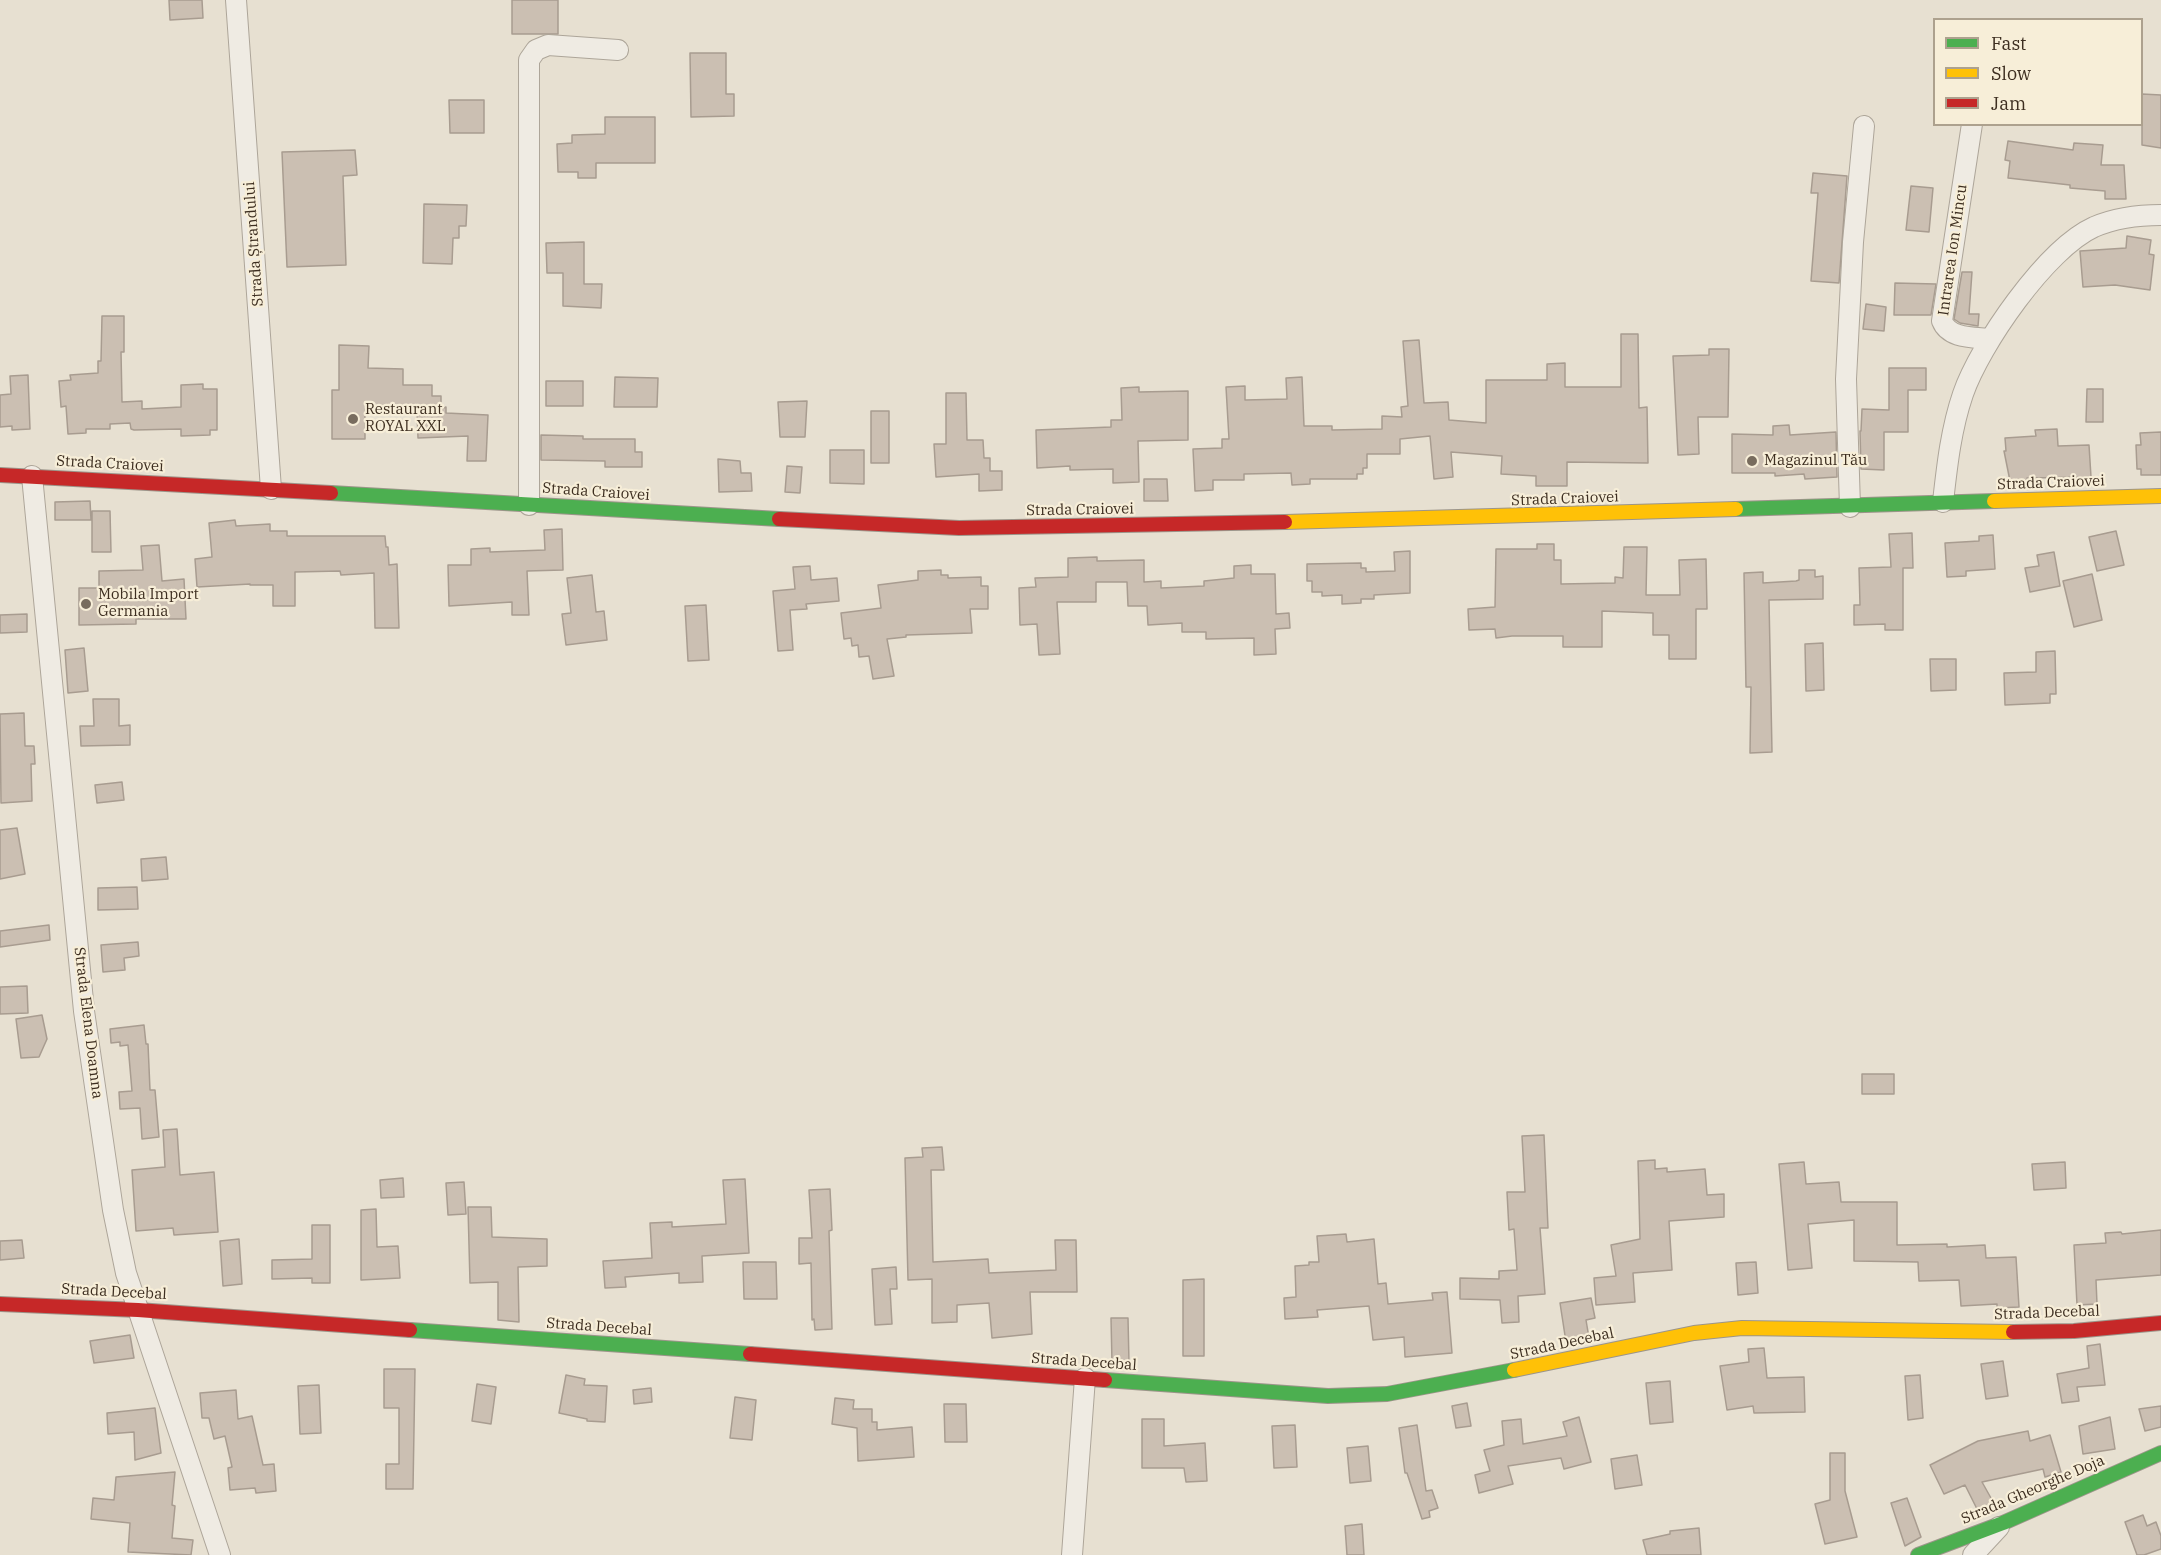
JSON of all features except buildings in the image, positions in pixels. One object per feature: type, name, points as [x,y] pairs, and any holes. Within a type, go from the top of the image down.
[{"type":"street","name":"Strada Ștrandului","points":[[236,0],[271,489]]},
{"type":"street","points":[[529,505],[529,60],[536,50],[548,45],[618,50]]},
{"type":"street","points":[[1850,507],[1846,379],[1853,243],[1864,126]]},
{"type":"street","name":"Intrarea Ion Mincu","points":[[1972,126],[1942,321],[1946,329],[1953,334],[1990,339]]},
{"type":"street","points":[[1943,502],[1949,455],[1963,394],[1974,367],[1990,339],[2043,268],[2072,241],[2093,228],[2119,218],[2161,215]]},
{"type":"street","name":"Strada Craiovei","points":[[0,475],[959,528],[1141,526],[1850,507],[2161,496]]},
{"type":"street","name":"Strada Elena Doamna","points":[[32,476],[84,1011],[113,1210],[126,1273],[220,1555]]},
{"type":"street","name":"Strada Decebal","points":[[0,1304],[138,1310],[1328,1396],[1387,1394],[1462,1382],[1694,1333],[1742,1328],[2013,1332],[2161,1323]]},
{"type":"street","points":[[1072,1555],[1085,1378]]},
{"type":"street","name":"Strada Gheorghe Doja","points":[[1918,1555],[2003,1523],[2161,1453]]},
{"type":"street","points":[[1973,1555],[2003,1523]]},
{"type":"traffic: fast","points":[[331,493],[779,519]]},
{"type":"traffic: fast","points":[[1736,509],[1994,501]]},
{"type":"traffic: fast","points":[[410,1330],[750,1354]]},
{"type":"traffic: fast","points":[[1105,1380],[1328,1396],[1387,1394],[1514,1370]]},
{"type":"traffic: fast","points":[[1918,1555],[2003,1523],[2161,1453]]},
{"type":"traffic: slow","points":[[1994,501],[2161,496]]},
{"type":"traffic: slow","points":[[1285,522],[1736,509]]},
{"type":"traffic: slow","points":[[1514,1370],[1694,1333],[1742,1328],[2013,1332]]},
{"type":"traffic: jam","points":[[0,475],[331,493]]},
{"type":"traffic: jam","points":[[779,519],[959,528],[1285,522]]},
{"type":"traffic: jam","points":[[0,1304],[138,1310],[410,1330]]},
{"type":"traffic: jam","points":[[2013,1332],[2074,1331],[2161,1323]]},
{"type":"traffic: jam","points":[[750,1354],[1105,1380]]},
{"type":"place","name":"Restaurant ROYAL XXL","points":[[353,419]]},
{"type":"place","name":"Magazinul Tău","points":[[1752,461]]},
{"type":"place","name":"Mobila Import Germania","points":[[86,604]]}]
